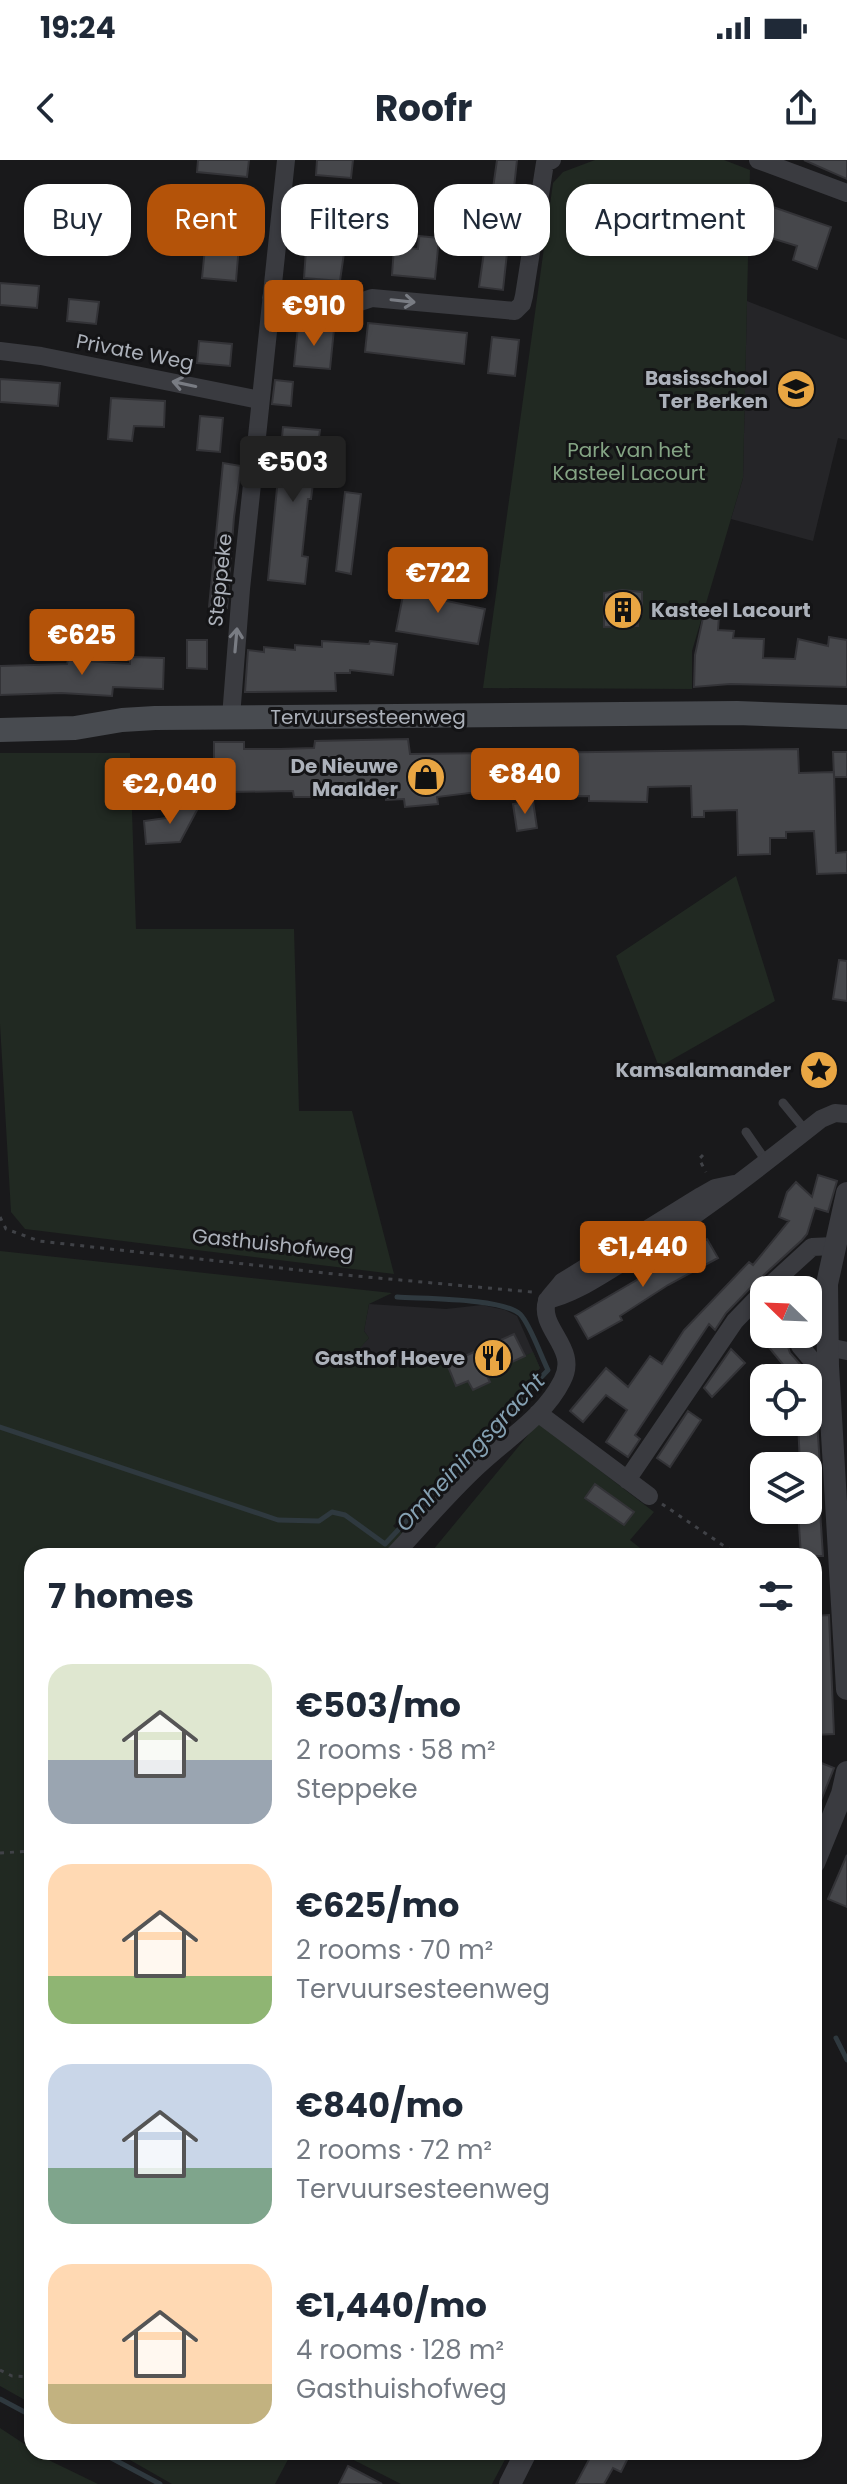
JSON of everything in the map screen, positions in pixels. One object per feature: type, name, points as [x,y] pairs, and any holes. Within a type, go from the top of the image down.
[{"type":"main road","name":"Tervuursesteenweg","points":[[737,713],[805,706],[847,706]]},
{"type":"main road","name":"Tervuursesteenweg","points":[[0,730],[75,728],[122,720],[231,717],[737,713],[847,717]]},
{"type":"street","name":"Steppeke","points":[[231,717],[238,619],[286,160]]},
{"type":"street","points":[[758,160],[847,193]]},
{"type":"street","points":[[271,298],[345,307],[372,298],[515,311],[519,309],[524,296],[548,161]]},
{"type":"street","name":"Private Weg","points":[[0,351],[41,356],[260,400]]},
{"type":"street","points":[[400,1548],[476,1467],[538,1413],[561,1383],[568,1368],[567,1358],[546,1315],[547,1300],[565,1296],[580,1279],[683,1216],[721,1199],[724,1186],[766,1161],[821,1119],[835,1113],[847,1114]]},
{"type":"street","points":[[847,1193],[827,1284],[835,1355],[847,1689]]},
{"type":"street","points":[[782,1276],[812,1247],[834,1246]]},
{"type":"street","points":[[627,1480],[699,1370],[735,1321],[750,1307]]},
{"type":"street","points":[[802,1348],[816,1365],[835,1355]]},
{"type":"street","points":[[538,1413],[649,1496]]},
{"type":"street","points":[[822,1843],[842,1794],[847,1772]]},
{"type":"street","points":[[510,2484],[522,2460]]},
{"type":"lane","points":[[783,1103],[806,1131]]},
{"type":"lane","points":[[746,1132],[766,1161]]},
{"type":"path","points":[[703,1155],[699,1159],[724,1186]]},
{"type":"path","name":"Gasthuishofweg","points":[[0,1217],[6,1229],[39,1241],[334,1274],[535,1292],[547,1300]]},
{"type":"path","points":[[649,1496],[727,1548]]},
{"type":"path","points":[[0,1853],[24,1852]]},
{"type":"path","points":[[0,2370],[12,2376],[24,2377]]},
{"type":"shaded area","name":"Basisschool Ter Berken","points":[[747,301],[847,340],[847,440],[838,438],[813,541],[731,519],[743,478]]},
{"type":"shaded area","points":[[369,1304],[446,1309],[482,1305],[505,1310],[517,1316],[540,1368],[501,1414],[364,1396],[360,1347],[369,1338],[364,1331]]},
{"type":"green space","name":"Park van het Kasteel Lacourt","points":[[595,160],[724,160],[750,170],[750,184],[566,184],[566,256],[748,256],[743,478],[692,651],[692,689],[483,688],[543,256],[550,256],[553,183],[563,172]]},
{"type":"green space","points":[[0,753],[130,753],[136,929],[294,929],[299,1111],[352,1111],[394,1274],[25,1229],[11,1212],[0,1024]]},
{"type":"green space","points":[[736,876],[775,1001],[659,1067],[616,956]]},
{"type":"green space","points":[[0,1251],[392,1293],[369,1304],[364,1331],[369,1338],[360,1348],[389,1365],[424,1367],[447,1364],[456,1386],[468,1381],[473,1390],[489,1383],[486,1374],[533,1352],[540,1368],[501,1414],[393,1526],[402,1533],[389,1548],[24,1548],[24,2400],[0,2386]]},
{"type":"green space","points":[[538,1423],[654,1512],[630,1540],[640,1548],[435,1548]]},
{"type":"green space","points":[[0,2428],[24,2444],[24,2460],[48,2460],[98,2484],[0,2484]]},
{"type":"green space","points":[[130,2460],[288,2460],[275,2484],[172,2484]]},
{"type":"green space","points":[[354,2460],[505,2460],[492,2484],[401,2484]]},
{"type":"building","points":[[198,160],[249,160],[247,177],[197,172]]},
{"type":"building","points":[[317,160],[353,160],[351,178],[316,175]]},
{"type":"building","points":[[497,160],[517,160],[514,184],[494,184]]},
{"type":"building","points":[[804,160],[847,160],[847,179]]},
{"type":"building","points":[[774,207],[831,227],[817,269],[793,260],[797,246],[774,239]]},
{"type":"building","points":[[419,236],[434,238],[434,256],[437,256],[435,279],[392,275],[393,256],[418,256]]},
{"type":"building","points":[[204,256],[238,256],[236,281],[202,278]]},
{"type":"building","points":[[306,256],[344,256],[340,281],[304,278]]},
{"type":"building","points":[[483,256],[507,256],[503,290],[479,287]]},
{"type":"building","points":[[0,283],[39,286],[37,308],[0,305]]},
{"type":"building","points":[[69,299],[99,302],[96,324],[67,321]]},
{"type":"building","points":[[368,323],[467,333],[464,364],[365,352]]},
{"type":"building","points":[[298,326],[334,329],[330,369],[294,366]]},
{"type":"building","points":[[492,337],[519,340],[515,376],[488,373]]},
{"type":"building","points":[[199,341],[232,344],[230,366],[197,363]]},
{"type":"building","points":[[0,379],[60,383],[58,406],[0,402]]},
{"type":"building","points":[[275,380],[293,382],[291,406],[272,404]]},
{"type":"building","points":[[111,398],[165,401],[164,427],[134,426],[132,441],[108,439]]},
{"type":"building","points":[[200,416],[223,418],[220,452],[197,450]]},
{"type":"building","points":[[283,427],[320,430],[302,556],[308,557],[305,584],[268,580]]},
{"type":"building","points":[[223,463],[241,466],[227,608],[209,607]]},
{"type":"building","points":[[345,492],[361,494],[351,574],[336,571]]},
{"type":"building","points":[[406,580],[428,584],[427,590],[449,594],[447,601],[485,609],[478,644],[396,631]]},
{"type":"building","name":"Kasteel Lacourt","points":[[622,590],[642,592],[642,614],[638,615],[638,626],[604,627],[604,593]]},
{"type":"building","points":[[704,613],[719,616],[718,630],[734,631],[733,638],[764,639],[763,658],[795,659],[798,639],[828,646],[829,637],[847,640],[847,687],[730,684],[694,687],[695,655]]},
{"type":"building","points":[[187,640],[207,640],[207,669],[187,668]]},
{"type":"building","points":[[322,641],[397,644],[393,675],[350,670],[350,673],[335,673],[336,691],[245,692],[248,650],[264,652],[264,647],[295,650],[295,645],[322,647]]},
{"type":"building","points":[[130,657],[164,658],[163,689],[113,687],[112,696],[61,693],[0,695],[0,666],[67,664],[68,660],[130,664]]},
{"type":"building","points":[[408,739],[410,754],[495,753],[502,795],[486,798],[485,791],[437,797],[438,804],[405,807],[404,799],[386,800],[385,785],[350,786],[350,797],[294,797],[293,791],[231,792],[232,765],[214,765],[214,742],[244,742],[244,749],[280,749],[314,748],[315,741]]},
{"type":"building","points":[[798,749],[799,773],[834,772],[836,853],[847,852],[847,873],[817,874],[814,831],[786,832],[786,838],[770,838],[770,854],[738,855],[737,810],[704,811],[704,817],[692,817],[691,786],[648,787],[647,802],[589,801],[589,796],[533,797],[529,753]]},
{"type":"building","points":[[833,752],[847,752],[847,777],[834,777]]},
{"type":"building","points":[[182,800],[197,810],[180,842],[146,844],[144,821],[173,817]]},
{"type":"building","points":[[533,801],[537,828],[517,831],[513,804]]},
{"type":"building","points":[[839,960],[847,961],[847,1001],[833,999]]},
{"type":"building","points":[[818,1175],[837,1181],[828,1212],[815,1208],[802,1240],[763,1276],[750,1276],[750,1288],[726,1313],[715,1330],[709,1324],[635,1435],[640,1439],[628,1457],[606,1442],[627,1410],[606,1395],[583,1422],[570,1411],[606,1368],[628,1387],[650,1356],[662,1364],[684,1330],[749,1262],[753,1265],[789,1221],[779,1217],[787,1192],[796,1182],[812,1197]]},
{"type":"building","points":[[707,1239],[718,1258],[668,1285],[620,1316],[622,1320],[588,1339],[575,1316]]},
{"type":"building","points":[[514,1334],[525,1356],[486,1374],[490,1382],[473,1390],[468,1381],[456,1386],[447,1364]]},
{"type":"building","points":[[769,1348],[788,1348],[800,1364],[783,1364]]},
{"type":"building","points":[[731,1349],[745,1363],[712,1397],[704,1388]]},
{"type":"building","points":[[688,1411],[701,1420],[670,1467],[657,1458]]},
{"type":"building","points":[[799,1436],[818,1436],[819,1452],[799,1452]]},
{"type":"building","points":[[595,1484],[634,1512],[624,1525],[585,1498]]},
{"type":"building","points":[[799,1524],[821,1524],[823,1556],[822,1548],[800,1548]]},
{"type":"building","points":[[822,1615],[829,1615],[834,1734],[822,1735]]},
{"type":"building","points":[[822,1763],[834,1768],[822,1798]]},
{"type":"building","points":[[847,1855],[847,1907],[828,1899]]},
{"type":"building","points":[[589,2460],[627,2460],[621,2472],[613,2468],[604,2484],[576,2484]]},
{"type":"building","points":[[348,2466],[382,2484],[339,2484]]},
{"type":"waterway","name":"Omheiningsgracht","points":[[0,1427],[278,1520],[319,1521],[332,1512],[345,1515],[385,1544],[548,1370],[524,1319],[511,1309],[480,1302],[397,1297]]},
{"type":"waterway","points":[[836,2038],[847,2060]]},
{"type":"waterway","points":[[0,2399],[24,2412]]},
{"type":"waterway","points":[[115,2460],[160,2484]]},
{"type":"place","name":"Basisschool Ter Berken","points":[[796,389]]},
{"type":"place","name":"Kasteel Lacourt","points":[[623,610]]},
{"type":"place","name":"De Nieuwe Maalder","points":[[426,777]]},
{"type":"place","name":"Kamsalamander","points":[[819,1070]]},
{"type":"place","name":"Gasthof Hoeve","points":[[493,1358]]}]
